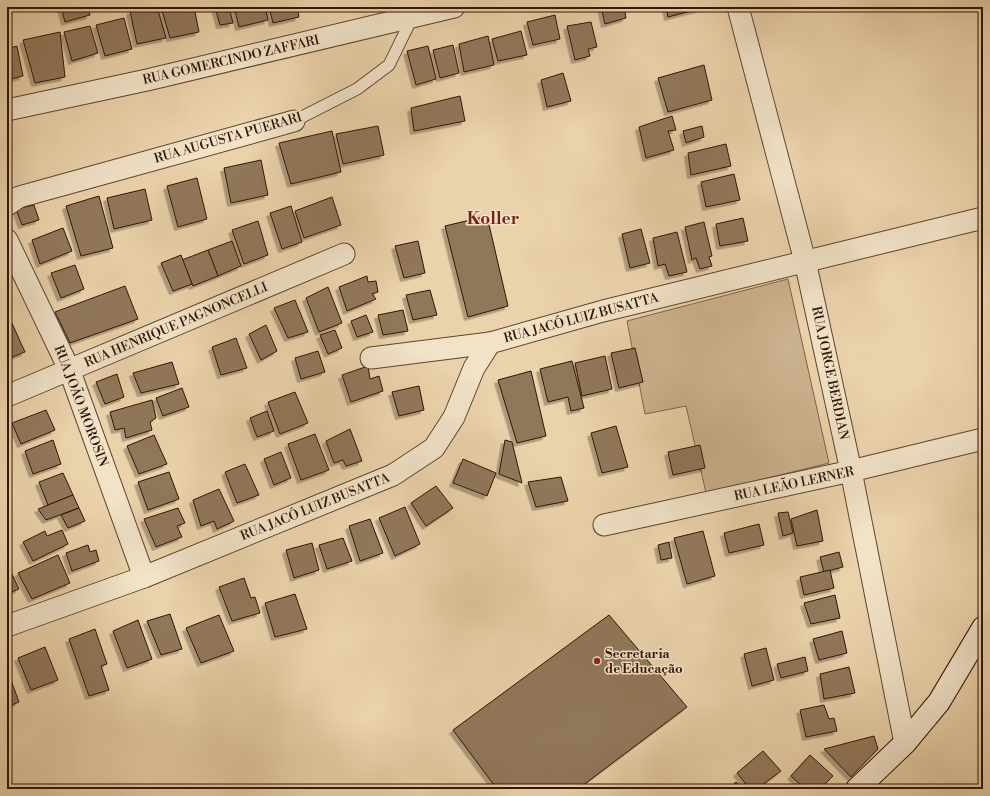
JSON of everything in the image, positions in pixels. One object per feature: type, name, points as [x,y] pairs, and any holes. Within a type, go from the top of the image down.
[{"type":"street","name":"RUA GOMERCINDO ZAFFARI","points":[[7,110],[147,80],[411,13],[454,7]]},
{"type":"street","name":"RUA JORGE BERDIAN","points":[[738,7],[805,261],[852,471],[905,743]]},
{"type":"street","name":"RUA AUGUSTA PUERARI","points":[[7,205],[19,197],[294,121]]},
{"type":"street","name":"RUA JACÓ LUIZ BUSATTA","points":[[7,626],[144,577],[393,476],[434,448],[454,417],[474,368],[490,343],[603,311],[983,218]]},
{"type":"street","name":"RUA JOÃO MOROSIN","points":[[7,240],[69,369],[144,577]]},
{"type":"street","name":"RUA HENRIQUE PAGNONCELLI","points":[[7,396],[344,254]]},
{"type":"street","points":[[371,358],[490,343]]},
{"type":"street","name":"RUA LEÃO LERNER","points":[[604,525],[852,471],[983,439]]},
{"type":"street","points":[[856,789],[905,743],[939,702],[983,628]]},
{"type":"lane","name":"RUA AUGUSTA PUERARI","points":[[294,121],[357,89],[389,65],[411,13]]},
{"type":"shaded area","points":[[788,279],[829,463],[706,493],[686,406],[645,414],[627,321]]},
{"type":"building","points":[[61,7],[88,7],[90,15],[65,22]]},
{"type":"building","points":[[147,7],[157,7],[166,38],[137,44],[130,11]]},
{"type":"building","points":[[161,7],[194,7],[199,32],[170,38]]},
{"type":"building","points":[[215,7],[229,7],[233,23],[220,25]]},
{"type":"building","points":[[234,7],[265,7],[268,20],[239,27]]},
{"type":"building","points":[[269,7],[297,7],[299,17],[273,23]]},
{"type":"building","points":[[601,7],[624,7],[626,18],[605,24]]},
{"type":"building","points":[[666,7],[706,7],[668,17]]},
{"type":"building","points":[[555,15],[560,39],[533,45],[527,22]]},
{"type":"building","points":[[124,18],[132,49],[105,56],[96,25]]},
{"type":"building","points":[[591,22],[597,47],[588,49],[590,56],[575,60],[567,26]]},
{"type":"building","points":[[90,26],[98,53],[72,61],[64,32]]},
{"type":"building","points":[[521,31],[527,55],[498,61],[492,39]]},
{"type":"building","points":[[60,32],[65,77],[35,83],[23,40]]},
{"type":"building","points":[[488,36],[494,65],[464,72],[459,44]]},
{"type":"building","points":[[453,45],[459,73],[440,78],[433,50]]},
{"type":"building","points":[[17,46],[23,76],[7,80],[7,49]]},
{"type":"building","points":[[428,46],[436,79],[416,85],[407,51]]},
{"type":"building","points":[[704,65],[712,100],[668,112],[658,78]]},
{"type":"building","points":[[563,73],[571,101],[547,107],[541,80]]},
{"type":"building","points":[[460,96],[465,121],[414,131],[411,108]]},
{"type":"building","points":[[672,116],[676,130],[668,131],[674,150],[646,158],[639,127]]},
{"type":"building","points":[[378,126],[384,155],[343,164],[336,134]]},
{"type":"building","points":[[702,126],[704,137],[686,143],[683,131]]},
{"type":"building","points":[[332,131],[341,172],[291,184],[279,143]]},
{"type":"building","points":[[726,144],[731,166],[691,175],[688,153]]},
{"type":"building","points":[[261,160],[268,195],[231,203],[224,168]]},
{"type":"building","points":[[734,174],[740,200],[706,207],[701,182]]},
{"type":"building","points":[[197,178],[207,219],[178,227],[167,186]]},
{"type":"building","points":[[145,189],[152,220],[114,229],[107,198]]},
{"type":"building","points":[[99,196],[113,248],[81,256],[66,206]]},
{"type":"building","points":[[332,197],[341,225],[304,238],[295,211]]},
{"type":"building","points":[[34,205],[39,220],[22,225],[16,209]]},
{"type":"building","points":[[291,206],[302,242],[282,249],[270,213]]},
{"type":"building","points":[[487,216],[508,306],[468,317],[445,226]]},
{"type":"building","points":[[743,218],[748,241],[720,246],[716,224]]},
{"type":"building","points":[[258,221],[268,255],[244,264],[232,230]]},
{"type":"building","points":[[704,222],[712,256],[709,257],[712,266],[700,269],[696,258],[692,260],[685,227]]},
{"type":"building","points":[[63,228],[72,251],[40,264],[32,240]]},
{"type":"building","points":[[641,229],[650,263],[630,268],[622,234]]},
{"type":"building","points":[[677,232],[687,272],[669,276],[665,264],[658,266],[653,238]]},
{"type":"building","points":[[232,241],[241,266],[218,276],[208,250]]},
{"type":"building","points":[[418,241],[425,273],[404,278],[395,246]]},
{"type":"building","points":[[208,250],[218,276],[193,286],[182,260]]},
{"type":"building","points":[[181,255],[192,284],[173,291],[161,263]]},
{"type":"building","points":[[75,265],[84,289],[61,298],[51,273]]},
{"type":"building","points":[[367,276],[368,282],[376,281],[378,292],[372,294],[376,299],[347,311],[339,287]]},
{"type":"building","points":[[125,286],[138,319],[70,343],[55,312]]},
{"type":"building","points":[[328,287],[342,323],[319,332],[306,298]]},
{"type":"building","points":[[430,290],[437,315],[413,320],[406,295]]},
{"type":"building","points":[[295,300],[308,332],[288,338],[274,308]]},
{"type":"building","points":[[403,310],[408,331],[383,335],[378,315]]},
{"type":"building","points":[[366,315],[373,332],[357,337],[351,321]]},
{"type":"building","points":[[11,321],[25,352],[7,359],[7,323]]},
{"type":"building","points":[[266,325],[277,351],[261,360],[249,334]]},
{"type":"building","points":[[335,330],[342,348],[328,354],[320,335]]},
{"type":"building","points":[[236,338],[247,368],[221,375],[212,347]]},
{"type":"building","points":[[635,348],[643,382],[619,388],[611,353]]},
{"type":"building","points":[[318,351],[325,372],[301,379],[295,358]]},
{"type":"building","points":[[605,356],[612,389],[582,396],[575,363]]},
{"type":"building","points":[[572,361],[584,408],[571,411],[568,397],[548,402],[540,369]]},
{"type":"building","points":[[172,362],[179,384],[141,393],[133,373]]},
{"type":"building","points":[[368,366],[370,379],[379,376],[383,391],[351,402],[342,375]]},
{"type":"building","points":[[531,371],[546,436],[517,443],[498,380]]},
{"type":"building","points":[[117,374],[124,397],[105,404],[96,382]]},
{"type":"building","points":[[419,386],[424,410],[399,416],[392,392]]},
{"type":"building","points":[[182,388],[189,407],[163,416],[156,398]]},
{"type":"building","points":[[295,392],[308,423],[280,434],[268,402]]},
{"type":"building","points":[[152,400],[156,418],[150,422],[152,430],[126,438],[124,428],[115,430],[110,412]]},
{"type":"building","points":[[46,410],[55,430],[21,444],[12,423]]},
{"type":"building","points":[[267,411],[274,431],[257,437],[250,418]]},
{"type":"building","points":[[616,426],[628,467],[602,473],[591,433]]},
{"type":"building","points":[[350,429],[362,461],[346,466],[343,460],[334,463],[326,441]]},
{"type":"building","points":[[315,434],[329,470],[301,480],[288,444]]},
{"type":"building","points":[[154,435],[167,464],[139,474],[127,446]]},
{"type":"building","points":[[53,440],[61,464],[33,474],[25,451]]},
{"type":"building","points":[[505,440],[512,442],[522,483],[499,474]]},
{"type":"building","points":[[700,445],[705,468],[673,475],[668,452]]},
{"type":"building","points":[[281,452],[291,478],[274,485],[264,459]]},
{"type":"building","points":[[463,459],[496,473],[487,496],[453,483]]},
{"type":"building","points":[[245,464],[259,495],[237,503],[225,472]]},
{"type":"building","points":[[169,472],[179,499],[148,510],[138,482]]},
{"type":"building","points":[[63,473],[73,495],[48,505],[39,482]]},
{"type":"building","points":[[561,477],[568,501],[536,507],[528,482]]},
{"type":"building","points":[[436,486],[453,508],[426,526],[411,503]]},
{"type":"building","points":[[219,489],[234,521],[217,529],[214,521],[201,526],[193,500]]},
{"type":"building","points":[[73,495],[79,508],[46,520],[38,509]]},
{"type":"building","points":[[405,507],[420,544],[395,556],[379,518]]},
{"type":"building","points":[[79,508],[85,521],[68,528],[61,515]]},
{"type":"building","points":[[178,508],[185,523],[177,526],[182,537],[156,547],[144,519]]},
{"type":"building","points":[[817,510],[823,541],[797,546],[791,519]]},
{"type":"building","points":[[788,512],[793,533],[783,536],[778,513]]},
{"type":"building","points":[[370,519],[383,553],[360,561],[349,526]]},
{"type":"building","points":[[759,524],[764,545],[729,553],[724,533]]},
{"type":"building","points":[[62,530],[68,544],[33,561],[23,542],[45,531],[47,536]]},
{"type":"building","points":[[703,531],[715,576],[687,584],[674,538]]},
{"type":"building","points":[[343,538],[352,561],[327,569],[319,545]]},
{"type":"building","points":[[669,542],[672,558],[661,560],[658,545]]},
{"type":"building","points":[[312,543],[319,570],[294,578],[286,550]]},
{"type":"building","points":[[88,545],[90,552],[96,550],[99,561],[72,571],[66,553]]},
{"type":"building","points":[[839,552],[843,567],[824,572],[820,557]]},
{"type":"building","points":[[58,555],[70,583],[32,599],[18,573]]},
{"type":"building","points":[[7,564],[19,589],[7,594]]},
{"type":"building","points":[[830,570],[834,588],[804,595],[800,577]]},
{"type":"building","points":[[244,578],[251,598],[255,597],[260,613],[232,621],[219,587]]},
{"type":"building","points":[[295,594],[307,629],[275,637],[265,603]]},
{"type":"building","points":[[835,595],[840,618],[811,624],[804,603]]},
{"type":"building","points":[[170,614],[182,649],[161,655],[147,621]]},
{"type":"building","points":[[219,615],[234,651],[201,663],[186,628]]},
{"type":"building","name":"Secretaria de Educação","points":[[609,615],[687,707],[578,789],[497,789],[453,730]]},
{"type":"building","points":[[138,620],[152,659],[127,668],[113,631]]},
{"type":"building","points":[[95,629],[107,664],[101,666],[109,690],[89,696],[69,639]]},
{"type":"building","points":[[842,631],[847,653],[819,660],[813,639]]},
{"type":"building","points":[[45,647],[58,680],[31,690],[18,658]]},
{"type":"building","points":[[766,648],[774,680],[752,686],[744,654]]},
{"type":"building","points":[[805,657],[808,671],[781,678],[777,664]]},
{"type":"building","points":[[849,667],[855,693],[824,699],[820,674]]},
{"type":"building","points":[[8,672],[19,702],[7,707],[7,673]]},
{"type":"building","points":[[824,705],[829,719],[834,718],[837,731],[806,737],[800,710]]},
{"type":"building","points":[[874,736],[878,749],[851,777],[824,749]]},
{"type":"building","points":[[763,751],[781,771],[757,789],[750,789],[737,773]]},
{"type":"building","points":[[810,755],[833,776],[820,789],[805,789],[791,776]]},
{"type":"building","points":[[736,782],[743,789],[728,789]]},
{"type":"place","name":"Secretaria de Educação","points":[[597,661]]},
{"type":"district","name":"Koller","points":[[493,219]]}]
